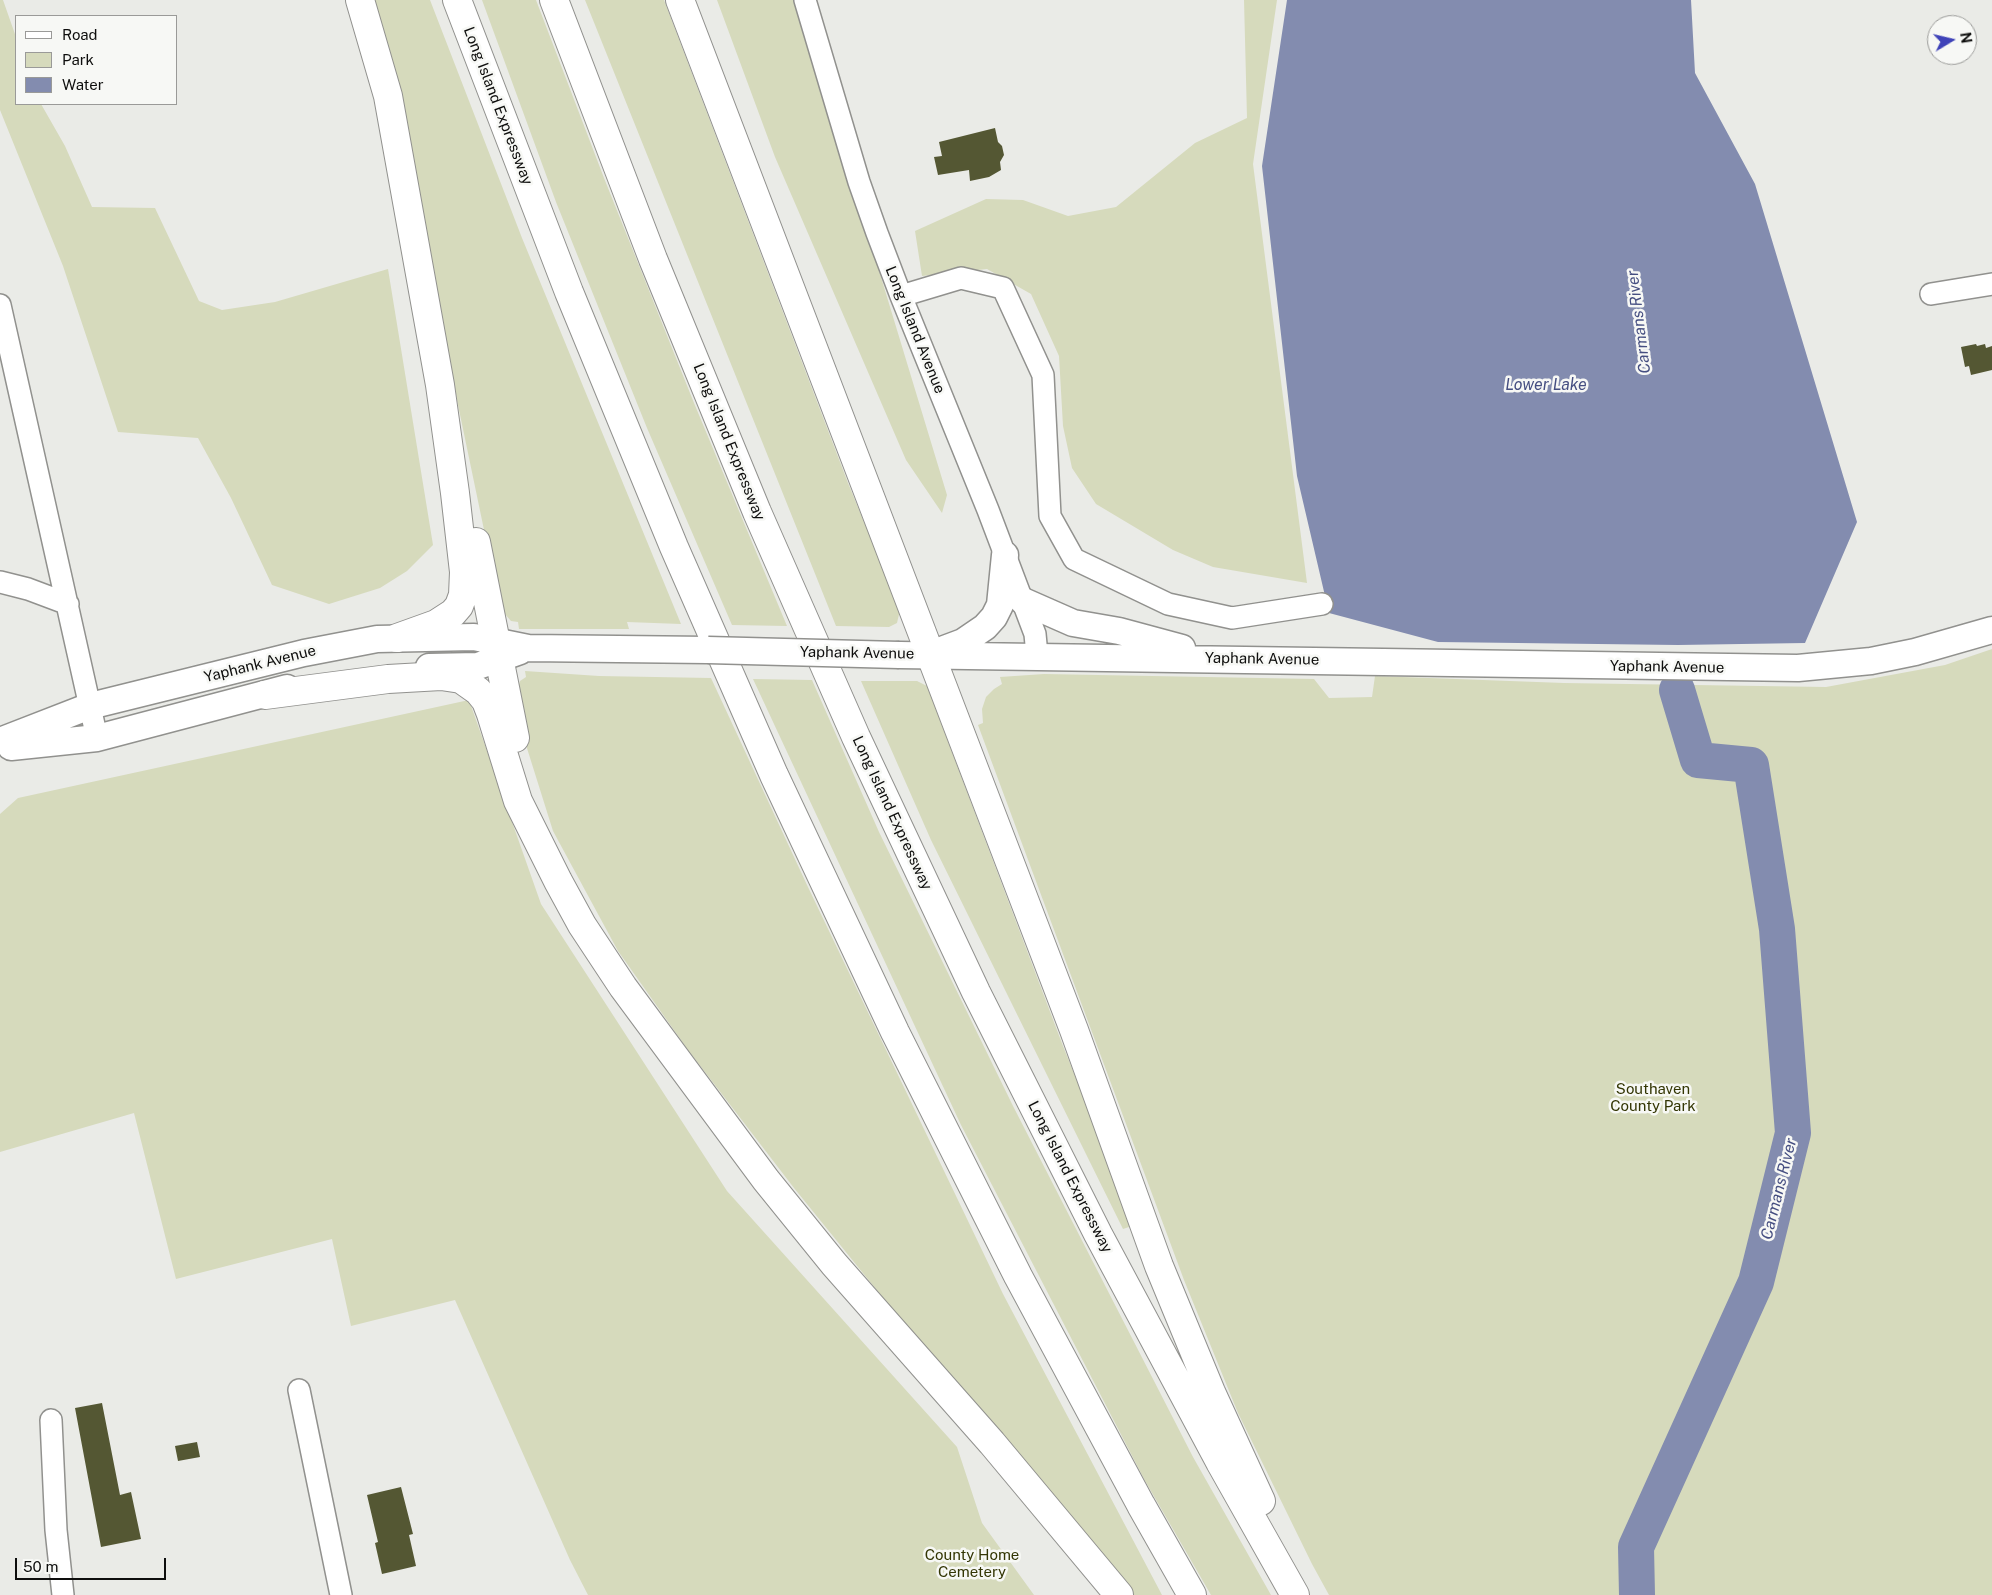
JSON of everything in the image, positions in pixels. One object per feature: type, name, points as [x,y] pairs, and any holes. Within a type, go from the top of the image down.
[{"type":"highway","points":[[360,0],[388,96],[440,385],[460,531],[464,578],[463,596],[459,606],[446,619],[397,638]]},
{"type":"highway","name":"Long Island Expressway","points":[[458,0],[587,337],[674,547],[774,775],[895,1032],[1018,1276],[1141,1505],[1192,1595]]},
{"type":"highway","name":"Long Island Expressway","points":[[554,0],[653,259],[757,512],[856,737],[976,992],[1098,1234],[1220,1462],[1295,1595]]},
{"type":"highway","points":[[680,0],[1074,1030],[1176,1308],[1211,1392],[1304,1595]]},
{"type":"highway","points":[[440,385],[466,494],[521,765],[558,881]]},
{"type":"highway","points":[[266,695],[388,679],[432,676],[452,676],[470,684],[486,701],[498,733],[518,800],[558,881],[582,925],[624,987],[766,1180],[834,1264],[998,1449],[1119,1595]]},
{"type":"main road","points":[[931,655],[963,642],[985,627],[994,617],[1000,605],[1005,555]]},
{"type":"main road","points":[[1023,600],[1073,623],[1119,631],[1221,658]]},
{"type":"main road","name":"Yaphank Avenue","points":[[0,741],[90,706],[340,645],[397,638],[474,637],[497,649],[635,648],[899,655],[1221,658],[1798,668],[1871,661],[1914,652],[1992,630]]},
{"type":"main road","name":"Yaphank Avenue","points":[[0,748],[97,738],[325,678],[403,668],[478,666],[497,649]]},
{"type":"street","name":"Long Island Avenue","points":[[804,0],[859,182],[900,296],[1036,634],[1037,656]]},
{"type":"street","points":[[900,296],[961,278],[1003,288],[1042,375],[1050,516],[1074,559],[1168,604],[1232,618],[1322,604]]},
{"type":"street","points":[[1931,294],[1992,284]]},
{"type":"street","points":[[0,305],[97,738]]},
{"type":"street","points":[[0,582],[28,589],[68,604]]},
{"type":"street","points":[[298,1390],[341,1595]]},
{"type":"street","points":[[51,1420],[56,1530],[63,1595]]},
{"type":"green space","points":[[0,0],[3,0],[15,34],[15,105],[42,105],[65,146],[92,207],[155,208],[199,301],[222,310],[275,302],[388,269],[433,545],[407,571],[380,588],[329,604],[272,585],[231,498],[198,438],[118,432],[63,266],[0,110]]},
{"type":"green space","points":[[373,0],[430,0],[522,238],[681,624],[627,622],[629,629],[519,629],[518,622],[511,621],[504,613],[499,614],[496,597],[501,594],[493,573],[458,405],[405,117],[389,48]]},
{"type":"green space","points":[[482,0],[536,0],[604,178],[694,403],[787,626],[732,625],[647,428],[556,202]]},
{"type":"green space","points":[[585,0],[664,0],[848,483],[900,610],[897,623],[889,627],[836,626]]},
{"type":"green space","points":[[717,0],[797,0],[947,495],[942,513],[906,460],[775,157]]},
{"type":"green space","points":[[1244,0],[1277,0],[1253,164],[1307,583],[1213,567],[1173,550],[1096,504],[1072,468],[1063,426],[1059,356],[1031,294],[987,269],[922,276],[915,231],[986,199],[1023,200],[1068,216],[1116,207],[1195,143],[1247,118]]},
{"type":"green space","name":"Southaven County Park","points":[[1992,649],[1992,1595],[1329,1595],[1238,1413],[1184,1280],[978,725],[983,723],[982,709],[986,697],[1002,684],[1000,677],[1044,674],[1314,679],[1329,698],[1372,697],[1375,676],[1564,683],[1826,687],[1945,665]]},
{"type":"green space","points":[[525,671],[599,676],[711,678],[807,885],[1003,1294],[1162,1595],[1133,1595],[939,1367],[794,1188],[688,1050],[618,951],[553,831],[520,726],[518,689],[520,681],[526,677]]},
{"type":"green space","points":[[753,679],[812,680],[879,832],[1013,1106],[1193,1457],[1271,1595],[1211,1595],[1144,1479],[961,1125]]},
{"type":"green space","points":[[861,681],[917,681],[927,686],[1063,1046],[1135,1225],[1123,1229],[931,840]]},
{"type":"green space","name":"County Home Cemetery","points":[[469,700],[541,904],[727,1191],[957,1447],[982,1523],[1034,1595],[588,1595],[570,1560],[455,1300],[351,1326],[332,1239],[176,1279],[134,1113],[0,1152],[0,814],[18,798]]},
{"type":"water","name":"Lower Lake","points":[[1287,0],[1691,0],[1695,73],[1755,184],[1857,522],[1805,643],[1678,645],[1438,642],[1329,613],[1297,476],[1262,166]]},
{"type":"building","points":[[995,128],[998,142],[1002,146],[1004,155],[1000,162],[1001,170],[989,177],[970,181],[969,170],[938,175],[934,157],[942,156],[939,142]]},
{"type":"building","points":[[1976,344],[1977,346],[1985,344],[1986,348],[1992,346],[1992,370],[1971,375],[1969,366],[1965,367],[1961,347]]},
{"type":"building","points":[[102,1403],[120,1495],[131,1492],[141,1539],[101,1547],[75,1408]]},
{"type":"building","points":[[197,1442],[200,1457],[178,1461],[175,1446]]},
{"type":"building","points":[[401,1487],[413,1534],[409,1535],[416,1566],[382,1574],[375,1543],[378,1542],[367,1495]]},
{"type":"waterway","name":"Carmans River","points":[[1637,1595],[1636,1547],[1756,1282],[1793,1133],[1777,929],[1751,765],[1698,760],[1677,690]]}]
